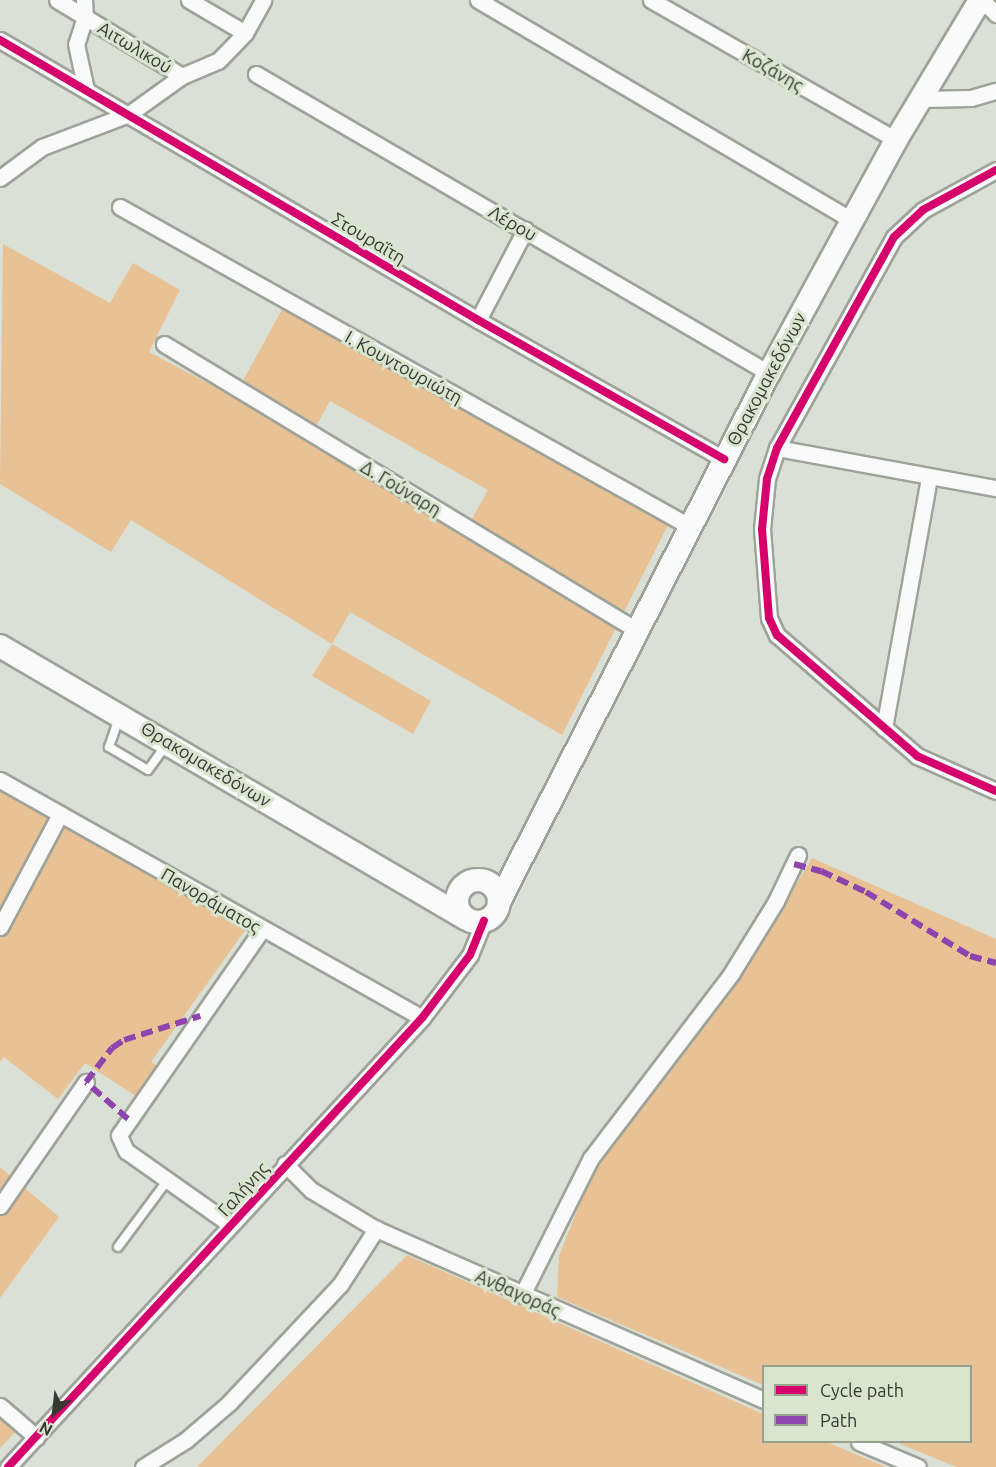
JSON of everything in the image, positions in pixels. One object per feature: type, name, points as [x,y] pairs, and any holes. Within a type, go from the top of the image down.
[{"type":"main road","name":"Θρακομακεδόνων","points":[[0,646],[168,742],[409,885],[474,920],[495,913],[534,830],[769,373],[896,140],[981,0]]},
{"type":"main road","name":"Θρακομακεδόνων","points":[[409,885],[471,884],[511,856],[534,830]]},
{"type":"main road","points":[[474,920],[457,907],[471,884],[492,885],[499,902]]},
{"type":"street","name":"Αιτωλικού","points":[[57,0],[182,76]]},
{"type":"street","points":[[84,0],[85,16],[76,44],[86,90]]},
{"type":"street","points":[[189,0],[245,33]]},
{"type":"street","points":[[0,178],[42,147],[129,114],[182,76],[218,61],[245,33],[263,0]]},
{"type":"street","points":[[478,0],[851,220]]},
{"type":"street","name":"Κοζάνης","points":[[651,0],[896,140]]},
{"type":"street","points":[[981,0],[996,14]]},
{"type":"street","name":"Στουραΐτη","points":[[0,40],[478,320],[724,459]]},
{"type":"street","name":"Λέρου","points":[[256,74],[769,373]]},
{"type":"street","points":[[921,99],[971,98],[996,91]]},
{"type":"street","points":[[996,170],[923,210],[902,226],[860,294],[777,448],[767,479],[762,529],[771,628],[917,756],[996,791]]},
{"type":"street","name":"Ι. Κουντουριώτη","points":[[120,207],[689,526]]},
{"type":"street","points":[[478,320],[525,230]]},
{"type":"street","name":"Δ. Γούναρη","points":[[164,344],[638,631]]},
{"type":"street","points":[[777,448],[996,488]]},
{"type":"street","points":[[884,729],[929,477]]},
{"type":"street","name":"Πανοράματος","points":[[0,780],[422,1018]]},
{"type":"street","points":[[0,927],[60,814]]},
{"type":"street","points":[[522,1295],[591,1158],[731,974],[776,902],[798,855]]},
{"type":"street","name":"Γαλήνης","points":[[8,1467],[422,1018],[470,955],[474,920]]},
{"type":"street","points":[[231,1225],[126,1151],[119,1135],[262,929]]},
{"type":"street","points":[[0,1206],[86,1082]]},
{"type":"street","name":"Ανθαγοράς","points":[[285,1164],[311,1190],[376,1229],[762,1399]]},
{"type":"street","points":[[143,1467],[186,1440],[250,1382],[340,1284],[376,1229]]},
{"type":"street","points":[[0,1406],[36,1437]]},
{"type":"street","points":[[861,1443],[918,1467]]},
{"type":"lane","points":[[120,714],[110,747],[148,770],[168,742]]},
{"type":"lane","points":[[117,1247],[167,1181]]},
{"type":"shaded area","points":[[3,244],[110,303],[133,263],[180,290],[149,352],[234,397],[285,304],[670,521],[562,735],[350,612],[332,644],[131,520],[111,552],[0,484]],"holes":[[[330,401],[488,490],[468,526],[310,437]]]},
{"type":"shaded area","points":[[332,644],[431,701],[413,734],[312,676]]},
{"type":"shaded area","points":[[0,783],[246,929],[151,1062],[166,1072],[145,1102],[85,1063],[58,1099],[4,1057],[0,1062]]},
{"type":"shaded area","points":[[812,858],[996,939],[996,1467],[956,1467],[898,1443],[972,1443],[972,1365],[762,1365],[762,1385],[557,1297],[559,1256],[587,1186],[622,1128],[737,983]]},
{"type":"shaded area","points":[[0,1167],[59,1217],[0,1298]]},
{"type":"shaded area","points":[[407,1255],[762,1414],[762,1443],[829,1443],[886,1467],[197,1467]]},
{"type":"shaded area","points":[[0,1415],[18,1429],[0,1448]]},
{"type":"marked path","points":[[794,864],[821,871],[866,892],[970,956],[996,963]]},
{"type":"marked path","points":[[128,1119],[86,1082],[112,1048],[124,1040],[200,1016]]},
{"type":"cycle path","points":[[0,40],[478,320],[724,459]]},
{"type":"cycle path","points":[[996,170],[923,210],[894,237],[777,448],[767,479],[762,529],[769,618],[777,635],[917,756],[996,791]]},
{"type":"cycle path","points":[[8,1467],[422,1018],[470,955],[484,921]]}]
